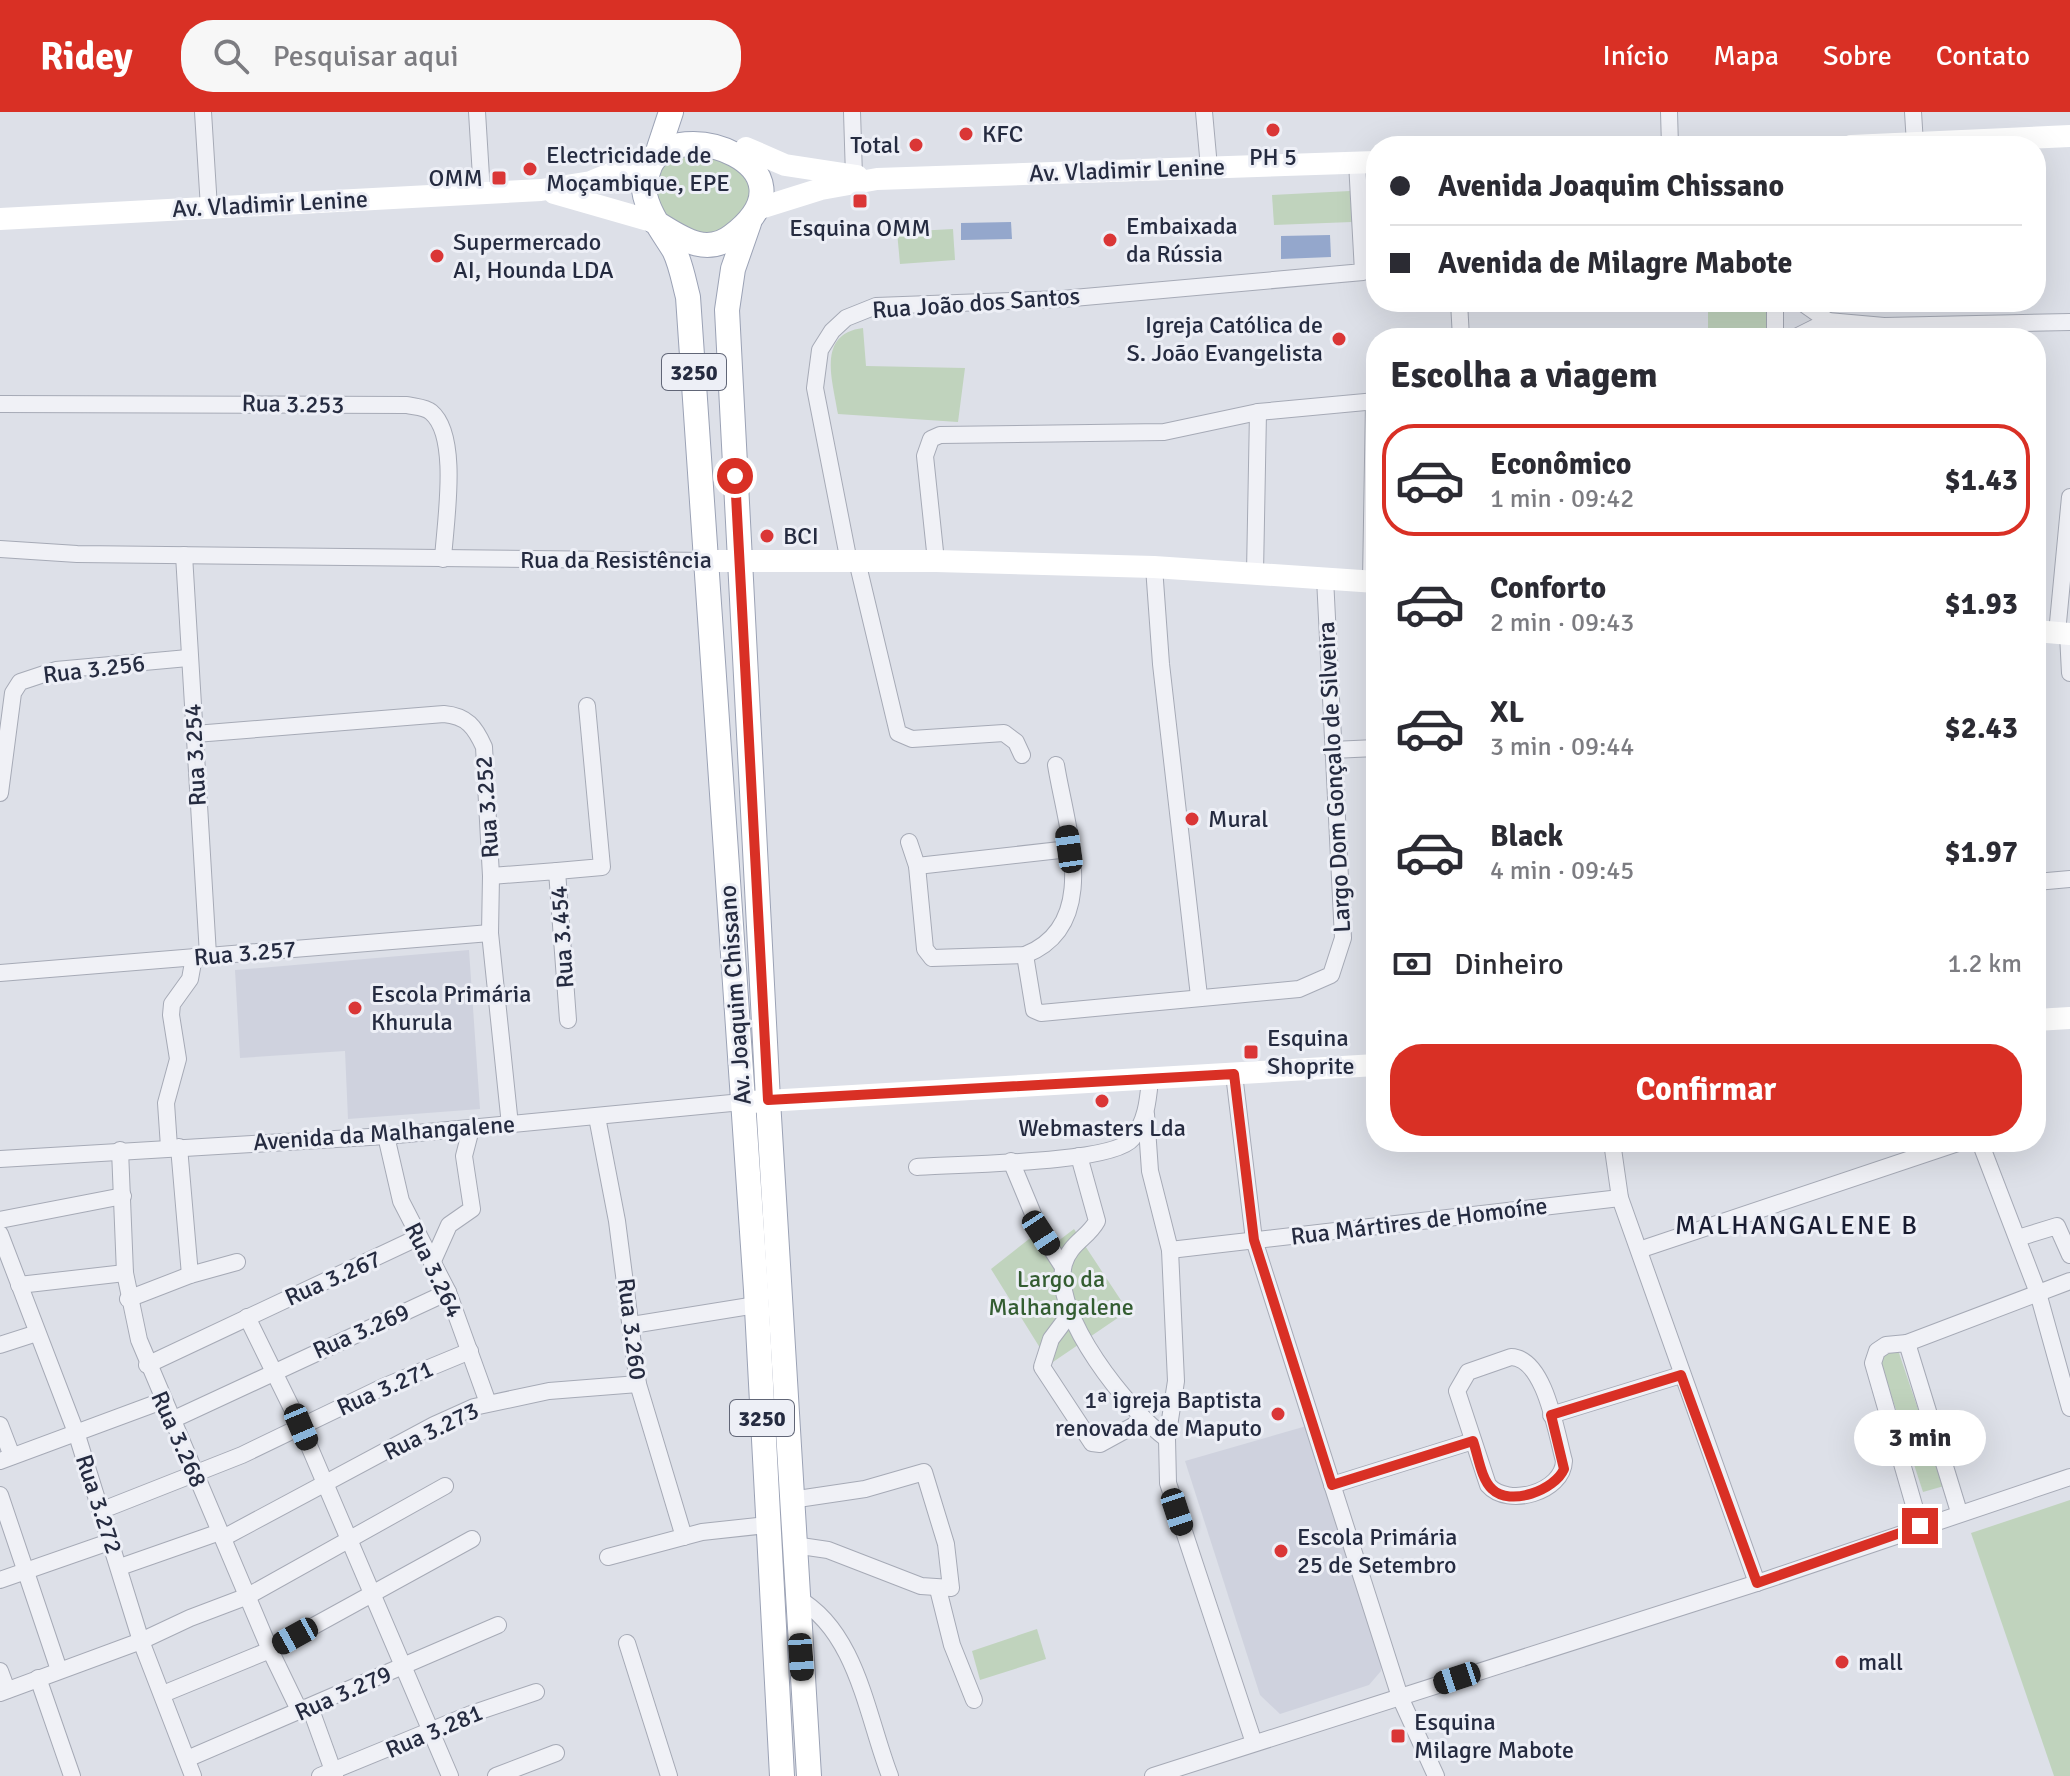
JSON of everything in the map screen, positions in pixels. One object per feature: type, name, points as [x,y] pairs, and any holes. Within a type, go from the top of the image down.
[{"type":"main road","points":[[656,152],[675,135],[695,129],[716,130],[737,137],[757,167],[761,188],[753,216],[724,242],[692,245],[655,222],[644,189],[656,152],[671,112]]},
{"type":"main road","points":[[2046,137],[2070,136]]},
{"type":"main road","name":"Av. Vladimir Lenine","points":[[737,137],[785,165],[863,180]]},
{"type":"main road","name":"Av. Vladimir Lenine","points":[[0,219],[541,190],[591,182],[656,152]]},
{"type":"main road","name":"Av. Vladimir Lenine","points":[[753,216],[821,189],[863,180],[1366,162]]},
{"type":"main road","name":"Av. Vladimir Lenine","points":[[541,190],[655,222]]},
{"type":"main road","name":"Av. Joaquim Chissano","points":[[753,216],[726,300],[768,1100],[809,1776]]},
{"type":"main road","name":"Av. Joaquim Chissano","points":[[655,222],[676,253],[688,297],[756,1305],[782,1776]]},
{"type":"main road","name":"Rua da Resistência","points":[[708,561],[936,561],[1154,567],[1366,581]]},
{"type":"main road","points":[[2046,1019],[2070,1018]]},
{"type":"main road","name":"Avenida da Malhangalene","points":[[742,1102],[1366,1066]]},
{"type":"street","points":[[203,112],[209,208]]},
{"type":"street","points":[[477,112],[491,192]]},
{"type":"street","points":[[852,112],[863,180]]},
{"type":"street","points":[[1204,112],[1209,167]]},
{"type":"street","points":[[1669,112],[1670,136]]},
{"type":"street","points":[[1913,112],[1914,136]]},
{"type":"street","name":"Rua João dos Santos","points":[[1022,755],[1016,742],[1004,733],[912,739],[898,733],[853,561],[815,388],[820,350],[832,331],[846,318],[876,306],[1062,299],[1363,272],[1366,162]]},
{"type":"street","points":[[1815,312],[1828,321],[1864,328]]},
{"type":"street","points":[[1814,328],[1828,321]]},
{"type":"street","points":[[1958,328],[2070,322]]},
{"type":"street","points":[[936,561],[925,456],[931,439],[949,434],[1164,432],[1258,412],[1366,402]]},
{"type":"street","name":"Rua 3.253","points":[[0,404],[361,405],[429,409],[441,424],[448,443],[443,559]]},
{"type":"street","points":[[1255,573],[1258,412]]},
{"type":"street","points":[[2070,497],[2058,633],[2070,673]]},
{"type":"street","name":"Rua da Resistência","points":[[0,549],[184,555],[708,561]]},
{"type":"street","name":"Rua 3.254","points":[[184,555],[195,734],[201,956]]},
{"type":"street","points":[[1025,955],[1030,1003],[1034,1010],[1041,1013],[1199,996],[1161,664],[1154,567]]},
{"type":"street","name":"Largo Dom Gonçalo de Silveira","points":[[1199,996],[1299,989],[1331,975],[1343,938],[1325,578]]},
{"type":"street","name":"Rua 3.256","points":[[0,793],[13,693],[20,682],[56,670],[188,658]]},
{"type":"street","points":[[557,871],[602,867],[587,706]]},
{"type":"street","name":"Rua 3.252","points":[[195,734],[460,715],[476,730],[484,747],[491,876],[490,933],[510,1125]]},
{"type":"street","points":[[1332,750],[1366,748]]},
{"type":"street","points":[[909,842],[917,866],[925,949],[932,958],[1025,955],[1053,939],[1070,912],[1074,894],[1056,765]]},
{"type":"street","points":[[917,866],[1069,849]]},
{"type":"street","name":"Rua 3.454","points":[[491,876],[557,871],[568,1020]]},
{"type":"street","points":[[2046,881],[2070,879]]},
{"type":"street","name":"Rua 3.257","points":[[0,973],[490,933]]},
{"type":"street","points":[[190,1275],[166,1103],[178,1059],[172,1004],[190,979],[201,956]]},
{"type":"street","points":[[1238,1074],[1254,1240],[1400,1697],[1436,1776]]},
{"type":"street","points":[[1150,1080],[1146,1114],[1150,1171],[1170,1250],[1176,1381],[1167,1439],[1168,1483],[1254,1743]]},
{"type":"street","name":"Avenida da Malhangalene","points":[[0,1159],[386,1136],[742,1102]]},
{"type":"street","points":[[917,1167],[1079,1156],[1113,1150],[1131,1141],[1146,1114]]},
{"type":"street","name":"Rua 3.260","points":[[597,1117],[632,1325],[638,1384],[684,1537]]},
{"type":"street","points":[[432,1263],[449,1225],[472,1209],[464,1156],[471,1129]]},
{"type":"street","name":"Rua 3.264","points":[[386,1136],[401,1201],[448,1292],[488,1403]]},
{"type":"street","name":"Rua 3.268","points":[[120,1150],[128,1299],[147,1365],[270,1650],[305,1710],[329,1774]]},
{"type":"street","points":[[1613,1152],[1620,1198],[1757,1583]]},
{"type":"street","points":[[1639,1250],[1931,1152]]},
{"type":"street","points":[[1984,1152],[2038,1293],[2070,1408]]},
{"type":"street","points":[[1063,1267],[1073,1244],[1093,1229],[1097,1221],[1079,1156]]},
{"type":"street","points":[[1011,1161],[1035,1220],[1063,1267],[1069,1315],[1142,1421],[1167,1439]]},
{"type":"street","points":[[0,1220],[123,1196]]},
{"type":"street","name":"Rua Mártires de Homoíne","points":[[1170,1250],[1620,1198]]},
{"type":"street","points":[[2018,1238],[2057,1226],[2070,1255]]},
{"type":"street","name":"Rua 3.272","points":[[0,1234],[77,1435],[141,1641],[193,1776]]},
{"type":"street","name":"Rua 3.267","points":[[147,1365],[419,1237]]},
{"type":"street","points":[[128,1299],[190,1275],[237,1262]]},
{"type":"street","points":[[19,1285],[125,1273]]},
{"type":"street","points":[[1920,1526],[1873,1363],[1877,1351],[1886,1345],[1907,1343],[2070,1281]]},
{"type":"street","name":"Rua 3.269","points":[[172,1420],[274,1370],[448,1292]]},
{"type":"street","points":[[632,1325],[756,1305]]},
{"type":"street","points":[[1069,1315],[1051,1339],[1042,1367],[1092,1443],[1100,1444],[1142,1421]]},
{"type":"street","points":[[247,1317],[301,1427],[450,1776]]},
{"type":"street","points":[[0,1345],[37,1333]]},
{"type":"street","points":[[1907,1343],[1959,1512]]},
{"type":"street","name":"Rua 3.271","points":[[100,1511],[196,1474],[470,1351]]},
{"type":"street","points":[[1511,1357],[1526,1360],[1537,1372],[1551,1415],[1564,1461],[1561,1475],[1551,1485],[1509,1497],[1494,1492],[1488,1485],[1473,1441],[1458,1398],[1458,1383],[1468,1372],[1511,1357]]},
{"type":"street","points":[[1551,1415],[1681,1375]]},
{"type":"street","name":"Rua 3.273","points":[[120,1567],[221,1535],[326,1486],[434,1425],[488,1403],[549,1391],[638,1384]]},
{"type":"street","points":[[0,1425],[6,1459],[162,1401]]},
{"type":"street","points":[[1332,1485],[1473,1441]]},
{"type":"street","points":[[791,1500],[865,1489],[924,1472],[946,1544],[951,1586],[949,1590],[938,1589],[828,1550],[794,1545]]},
{"type":"street","points":[[1153,1776],[1757,1583],[1959,1512],[2070,1477]]},
{"type":"street","points":[[0,1671],[4,1692],[141,1641],[248,1596],[445,1486]]},
{"type":"street","points":[[0,1495],[59,1670]]},
{"type":"street","points":[[608,1557],[684,1537],[767,1525]]},
{"type":"street","points":[[163,1694],[270,1650],[472,1539]]},
{"type":"street","points":[[0,1580],[109,1542]]},
{"type":"street","points":[[938,1589],[952,1645],[974,1700]]},
{"type":"street","points":[[797,1598],[823,1617],[839,1640],[890,1776]]},
{"type":"street","name":"Rua 3.279","points":[[187,1759],[498,1625]]},
{"type":"street","points":[[627,1643],[669,1776]]},
{"type":"street","points":[[38,1678],[72,1776]]},
{"type":"street","name":"Rua 3.281","points":[[329,1774],[431,1731],[536,1692]]},
{"type":"street","points":[[496,1776],[556,1753]]},
{"type":"shaded area","name":"Escola Primária Khurula","points":[[469,950],[480,1109],[348,1119],[345,1051],[240,1058],[235,970]]},
{"type":"shaded area","name":"Escola Primária 25 de Setembro","points":[[1310,1425],[1382,1659],[1381,1671],[1369,1685],[1280,1714],[1260,1695],[1185,1461]]},
{"type":"green space","points":[[721,149],[764,180],[728,233],[680,233],[667,229],[647,177],[655,162]]},
{"type":"green space","points":[[1350,191],[1352,222],[1274,225],[1272,195]]},
{"type":"green space","points":[[953,229],[955,260],[900,264],[897,232]]},
{"type":"green space","points":[[1708,312],[1772,312],[1771,328],[1708,328]]},
{"type":"green space","points":[[863,328],[866,366],[965,368],[958,422],[838,414],[831,373],[833,349],[848,332]]},
{"type":"green space","name":"Largo da Malhangalene","points":[[1074,1229],[1128,1311],[1050,1364],[991,1269],[1038,1232],[1049,1248]]},
{"type":"green space","points":[[1898,1350],[1944,1486],[1923,1492],[1880,1361],[1883,1354]]},
{"type":"green space","points":[[2070,1500],[2070,1776],[2054,1776],[1971,1533]]},
{"type":"green space","points":[[1037,1629],[1046,1659],[980,1680],[972,1651]]},
{"type":"water","points":[[1011,222],[1012,239],[961,240],[961,223]]},
{"type":"water","points":[[1330,235],[1331,257],[1281,259],[1281,236]]},
{"type":"place","name":"PH 5","points":[[1273,130]]},
{"type":"place","name":"KFC","points":[[966,134]]},
{"type":"place","name":"Total","points":[[916,145]]},
{"type":"place","name":"Electricidade de Moçambique, EPE","points":[[530,169]]},
{"type":"place","name":"OMM","points":[[499,178]]},
{"type":"place","name":"Esquina OMM","points":[[860,201]]},
{"type":"place","name":"Embaixada da Rússia","points":[[1110,240]]},
{"type":"place","name":"Supermercado AI, Hounda LDA","points":[[437,256]]},
{"type":"place","name":"Igreja Católica de S. João Evangelista","points":[[1339,339]]},
{"type":"place","name":"BCI","points":[[767,536]]},
{"type":"place","name":"Mural","points":[[1192,819]]},
{"type":"place","name":"Escola Primária Khurula","points":[[355,1008]]},
{"type":"place","name":"Esquina Shoprite","points":[[1251,1052]]},
{"type":"place","name":"Webmasters Lda","points":[[1102,1101]]},
{"type":"place","name":"1ª igreja Baptista renovada de Maputo","points":[[1278,1414]]},
{"type":"place","name":"Escola Primária 25 de Setembro","points":[[1281,1551]]},
{"type":"place","name":"mall","points":[[1842,1662]]},
{"type":"place","name":"Esquina Milagre Mabote","points":[[1398,1736]]},
{"type":"district","name":"MALHANGALENE B","points":[[1797,1226]]},
{"type":"route","points":[[735,476],[768,1100],[1234,1074],[1254,1240],[1332,1485],[1473,1441],[1488,1485],[1494,1492],[1509,1497],[1534,1491],[1558,1481],[1564,1469],[1551,1415],[1681,1375],[1757,1583],[1920,1526]]}]
